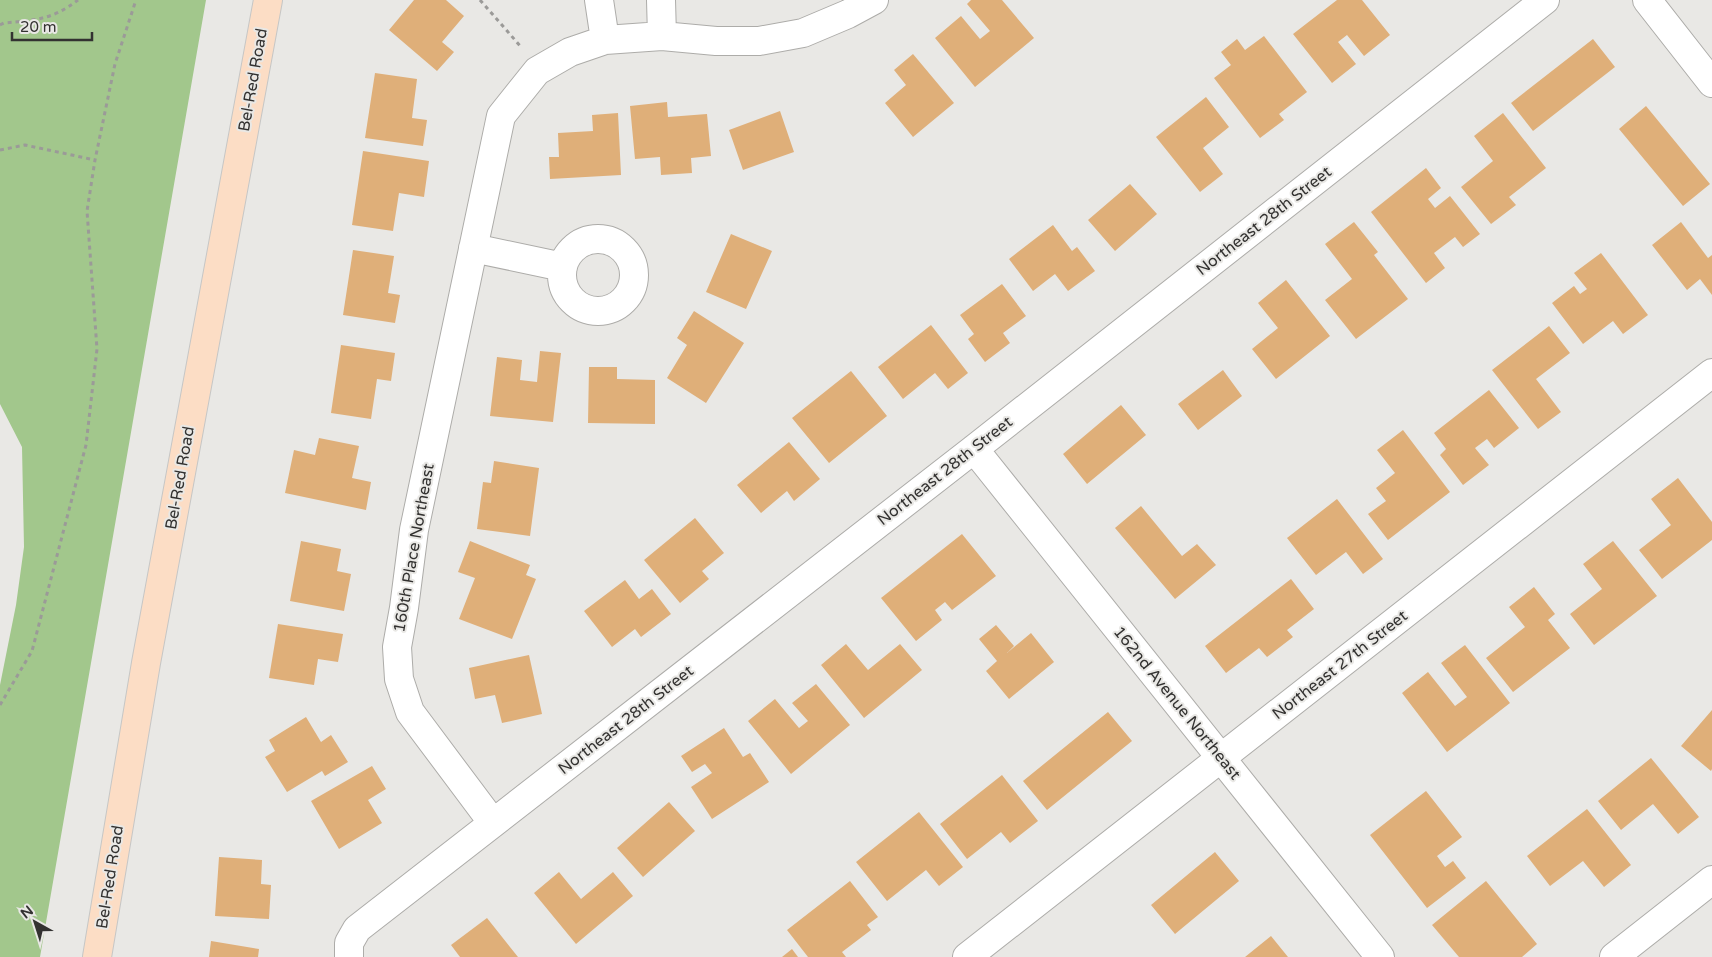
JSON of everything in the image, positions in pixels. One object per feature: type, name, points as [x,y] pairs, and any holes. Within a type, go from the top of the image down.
[{"type":"main road","name":"Bel-Red Road","points":[[97,957],[146,663],[268,0]]},
{"type":"street","points":[[599,0],[604,40]]},
{"type":"street","points":[[661,0],[662,36]]},
{"type":"street","points":[[532,63],[604,40],[662,36],[716,41],[759,41],[803,33],[848,14],[874,0]]},
{"type":"street","name":"Northeast 28th Street","points":[[349,950],[357,929],[974,449],[1545,0]]},
{"type":"street","points":[[1646,0],[1712,82]]},
{"type":"street","name":"160th Place Northeast","points":[[493,823],[410,712],[399,679],[397,646],[414,530],[500,116],[532,63]]},
{"type":"street","points":[[473,248],[563,267]]},
{"type":"street","name":"Northeast 27th Street","points":[[967,957],[1712,373]]},
{"type":"street","name":"162nd Avenue Northeast","points":[[974,449],[1380,957]]},
{"type":"street","points":[[1614,957],[1712,880]]},
{"type":"path","points":[[0,25],[35,20],[63,12],[78,0]]},
{"type":"path","points":[[0,705],[32,651],[86,445],[97,349],[87,211],[95,160],[115,64],[136,0]]},
{"type":"path","points":[[480,0],[532,63]]},
{"type":"path","points":[[0,150],[24,145],[95,160]]},
{"type":"green space","points":[[0,0],[206,0],[40,957],[0,957],[0,685],[16,605],[24,547],[22,447],[0,404]]},
{"type":"building","points":[[414,0],[446,0],[464,16],[442,42],[454,52],[437,71],[389,30]]},
{"type":"building","points":[[971,0],[1002,0],[1034,38],[975,87],[935,38],[961,16],[980,39],[990,31],[967,4]]},
{"type":"building","points":[[1337,0],[1362,0],[1390,35],[1364,56],[1347,35],[1338,42],[1356,64],[1332,83],[1293,34]]},
{"type":"building","points":[[1264,36],[1307,92],[1279,114],[1284,120],[1260,138],[1214,78],[1231,65],[1221,52],[1237,39],[1245,50]]},
{"type":"building","points":[[1593,39],[1615,67],[1533,131],[1511,103]]},
{"type":"building","points":[[913,54],[954,103],[913,137],[885,103],[906,85],[894,70]]},
{"type":"building","points":[[375,73],[417,79],[412,118],[427,120],[423,146],[365,138]]},
{"type":"building","points":[[1206,97],[1229,127],[1203,148],[1223,174],[1200,192],[1156,137]]},
{"type":"building","points":[[667,102],[668,117],[707,114],[711,156],[691,158],[692,173],[661,175],[660,157],[635,159],[630,106]]},
{"type":"building","points":[[1646,106],[1710,184],[1683,206],[1619,129]]},
{"type":"building","points":[[780,111],[794,152],[743,170],[729,130]]},
{"type":"building","points":[[618,113],[621,175],[550,179],[549,157],[559,157],[558,133],[593,131],[592,115]]},
{"type":"building","points":[[1503,113],[1546,168],[1509,197],[1516,205],[1491,224],[1461,187],[1493,161],[1474,136]]},
{"type":"building","points":[[363,151],[429,161],[424,197],[399,193],[393,231],[352,225]]},
{"type":"building","points":[[1426,168],[1441,188],[1428,199],[1435,208],[1450,196],[1480,234],[1463,247],[1455,237],[1434,253],[1445,268],[1426,283],[1371,212]]},
{"type":"building","points":[[1130,184],[1157,214],[1115,251],[1088,220]]},
{"type":"building","points":[[1354,222],[1378,252],[1374,255],[1408,299],[1356,339],[1325,300],[1352,279],[1325,244]]},
{"type":"building","points":[[1681,222],[1708,258],[1712,255],[1712,295],[1700,279],[1687,290],[1652,245]]},
{"type":"building","points":[[1053,225],[1072,251],[1077,247],[1095,271],[1068,291],[1055,274],[1033,291],[1009,259]]},
{"type":"building","points":[[731,234],[772,251],[746,309],[706,292]]},
{"type":"building","points":[[353,250],[394,256],[388,293],[400,295],[395,323],[343,315]]},
{"type":"building","points":[[1601,253],[1648,315],[1623,334],[1613,321],[1583,344],[1552,303],[1574,286],[1580,294],[1587,289],[1574,273]]},
{"type":"building","points":[[1286,280],[1330,336],[1276,379],[1252,349],[1278,328],[1258,303]]},
{"type":"building","points":[[1002,284],[1026,316],[1003,333],[1010,343],[985,362],[968,339],[974,334],[960,315]]},
{"type":"building","points":[[694,311],[744,343],[706,403],[667,378],[687,345],[677,338]]},
{"type":"building","points":[[931,325],[968,373],[948,389],[935,373],[903,399],[878,367]]},
{"type":"building","points":[[1549,326],[1570,353],[1536,379],[1561,412],[1538,429],[1492,370]]},
{"type":"building","points":[[341,345],[395,353],[391,381],[377,379],[371,419],[331,413]]},
{"type":"building","points":[[540,351],[561,353],[553,422],[490,416],[497,357],[522,360],[520,380],[537,382]]},
{"type":"building","points":[[589,367],[617,367],[617,379],[655,380],[655,424],[588,423]]},
{"type":"building","points":[[1223,370],[1242,396],[1198,430],[1178,404]]},
{"type":"building","points":[[851,371],[887,416],[829,463],[792,418]]},
{"type":"building","points":[[1489,390],[1519,428],[1494,448],[1487,439],[1475,448],[1489,465],[1463,485],[1440,455],[1446,449],[1434,433]]},
{"type":"building","points":[[1121,405],[1146,435],[1087,484],[1063,454]]},
{"type":"building","points":[[1403,430],[1450,492],[1388,540],[1368,514],[1386,501],[1376,488],[1395,473],[1377,450]]},
{"type":"building","points":[[319,438],[359,446],[352,478],[371,482],[366,510],[285,493],[294,450],[315,455]]},
{"type":"building","points":[[789,442],[820,479],[794,501],[787,491],[761,513],[737,485]]},
{"type":"building","points":[[494,461],[539,468],[530,536],[477,529],[483,482],[491,483]]},
{"type":"building","points":[[1678,478],[1712,522],[1712,540],[1662,579],[1639,550],[1671,525],[1651,499]]},
{"type":"building","points":[[1337,499],[1383,559],[1363,574],[1346,552],[1316,575],[1287,538]]},
{"type":"building","points":[[1141,506],[1182,556],[1197,544],[1216,565],[1175,599],[1115,528]]},
{"type":"building","points":[[695,518],[724,553],[702,571],[709,579],[680,603],[644,560]]},
{"type":"building","points":[[962,534],[996,576],[952,610],[945,602],[935,610],[942,620],[916,641],[881,598]]},
{"type":"building","points":[[301,541],[341,549],[337,571],[351,574],[344,611],[290,601]]},
{"type":"building","points":[[470,541],[530,565],[526,575],[536,579],[512,639],[459,619],[475,578],[458,572]]},
{"type":"building","points":[[1613,541],[1657,596],[1594,645],[1570,614],[1602,589],[1583,564]]},
{"type":"building","points":[[1291,579],[1314,609],[1287,630],[1293,637],[1267,657],[1259,648],[1226,673],[1205,646]]},
{"type":"building","points":[[625,580],[639,599],[652,589],[671,614],[641,637],[635,629],[612,647],[584,611]]},
{"type":"building","points":[[1534,587],[1555,614],[1548,620],[1570,648],[1513,692],[1486,658],[1525,627],[1509,607]]},
{"type":"building","points":[[278,624],[343,634],[338,662],[318,659],[314,685],[269,678]]},
{"type":"building","points":[[996,625],[1014,646],[1007,653],[1031,633],[1054,662],[1009,699],[986,671],[997,661],[979,639]]},
{"type":"building","points":[[846,644],[868,670],[900,644],[922,670],[864,718],[821,665]]},
{"type":"building","points":[[1465,645],[1510,703],[1447,752],[1402,693],[1428,672],[1455,706],[1467,697],[1441,663]]},
{"type":"building","points":[[529,655],[542,714],[502,723],[495,695],[475,699],[469,668]]},
{"type":"building","points":[[816,684],[850,725],[791,774],[748,721],[775,699],[799,728],[808,721],[792,703]]},
{"type":"building","points":[[1712,710],[1712,769],[1711,771],[1681,746]]},
{"type":"building","points":[[1108,712],[1132,741],[1047,810],[1023,781]]},
{"type":"building","points":[[306,717],[321,742],[331,735],[348,762],[325,776],[322,771],[287,792],[265,757],[275,751],[269,740]]},
{"type":"building","points":[[724,728],[743,757],[750,753],[769,782],[712,819],[691,787],[712,773],[705,764],[692,772],[681,756]]},
{"type":"building","points":[[1651,758],[1699,817],[1678,834],[1653,804],[1621,830],[1598,801]]},
{"type":"building","points":[[372,766],[386,789],[368,800],[382,823],[339,849],[311,801]]},
{"type":"building","points":[[1002,775],[1038,821],[1010,843],[1001,832],[967,859],[940,824]]},
{"type":"building","points":[[1426,791],[1462,837],[1437,856],[1445,867],[1453,861],[1466,878],[1427,908],[1370,835]]},
{"type":"building","points":[[669,802],[695,831],[643,877],[617,848]]},
{"type":"building","points":[[1587,809],[1631,865],[1604,887],[1583,861],[1550,886],[1527,856]]},
{"type":"building","points":[[919,812],[963,867],[939,886],[926,870],[887,901],[856,862]]},
{"type":"building","points":[[1215,852],[1239,881],[1175,934],[1151,905]]},
{"type":"building","points":[[219,857],[262,860],[261,884],[271,885],[269,919],[215,916]]},
{"type":"building","points":[[559,872],[581,899],[613,872],[633,896],[576,944],[534,893]]},
{"type":"building","points":[[850,881],[878,917],[867,925],[871,930],[842,952],[846,957],[808,957],[787,930]]},
{"type":"building","points":[[1486,881],[1537,944],[1522,957],[1459,957],[1432,925]]},
{"type":"building","points":[[487,918],[518,957],[460,957],[451,945]]},
{"type":"building","points":[[1271,936],[1288,957],[1245,957]]},
{"type":"building","points":[[211,941],[259,949],[258,957],[209,957]]},
{"type":"building","points":[[792,949],[798,957],[782,957]]}]
